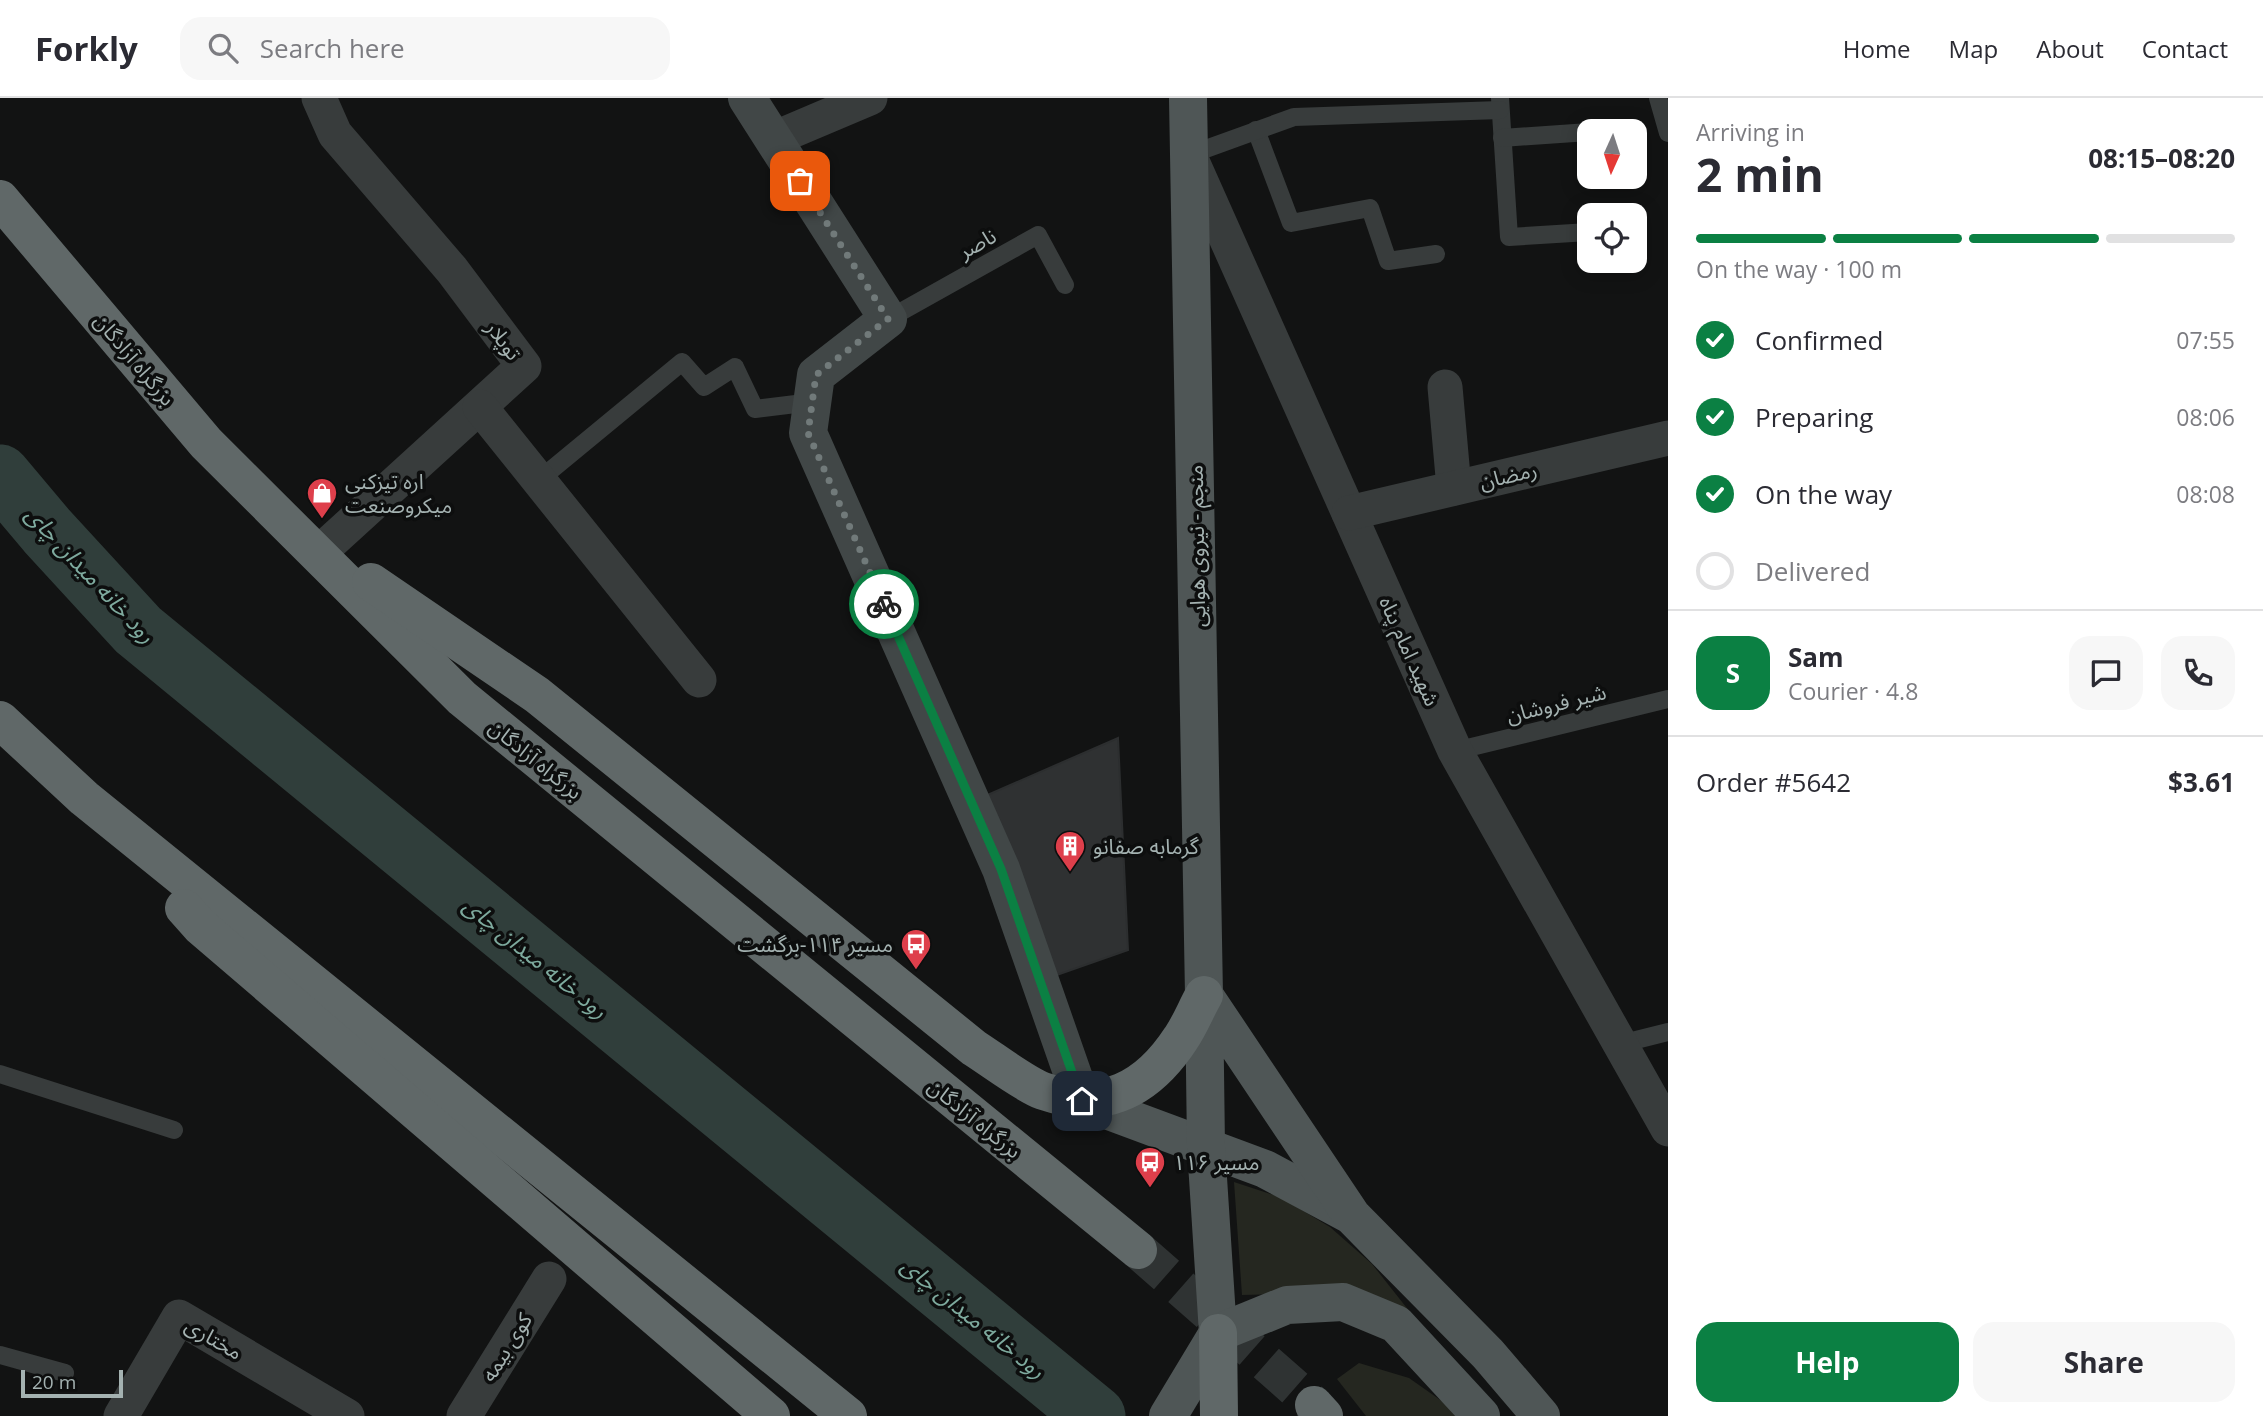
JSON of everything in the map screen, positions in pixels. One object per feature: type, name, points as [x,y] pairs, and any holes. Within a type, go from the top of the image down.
[{"type":"highway","name":"بزرگراه آزادگان","points":[[0,199],[206,443],[309,540],[462,698],[1138,1250]]},
{"type":"highway","points":[[309,540],[537,695],[974,1048],[1041,1090],[1082,1101],[1123,1093],[1151,1074],[1181,1038],[1203,995]]},
{"type":"highway","points":[[0,720],[84,798],[848,1416]]},
{"type":"highway","points":[[84,798],[200,926],[771,1416]]},
{"type":"highway","points":[[1218,1333],[1219,1416]]},
{"type":"main road","name":"منجم - نیروی هوایی","points":[[1188,98],[1206,1147],[1218,1333]]},
{"type":"main road","points":[[1203,995],[1352,1216],[1488,1354],[1541,1416]]},
{"type":"main road","points":[[1082,1101],[1265,1168],[1352,1216]]},
{"type":"main road","points":[[1168,1416],[1218,1333],[1287,1305],[1343,1302],[1396,1324],[1481,1416]]},
{"type":"street","name":"توپلار","points":[[309,540],[480,407],[524,366],[452,270],[335,134],[319,98]]},
{"type":"street","points":[[747,98],[888,319],[816,375],[808,433],[1001,869],[1082,1101]]},
{"type":"street","points":[[773,139],[870,98]]},
{"type":"street","name":"شهید امام پناه","points":[[1189,155],[1455,751],[1668,1129]]},
{"type":"street","points":[[1446,387],[1454,488]]},
{"type":"street","points":[[480,407],[699,680]]},
{"type":"street","name":"رمضان","points":[[1349,513],[1668,438]]},
{"type":"street","name":"کوی بیمه","points":[[464,1416],[549,1279]]},
{"type":"street","name":"مختاری","points":[[121,1416],[179,1317],[347,1416]]},
{"type":"lane","points":[[1658,98],[1668,133]]},
{"type":"lane","points":[[1189,155],[1294,117],[1500,104],[1509,237],[1577,233]]},
{"type":"lane","points":[[1256,130],[1292,223],[1370,208],[1388,261],[1436,254]]},
{"type":"lane","points":[[1502,138],[1577,133]]},
{"type":"lane","name":"ناصر","points":[[888,319],[1038,235],[1065,285]]},
{"type":"lane","points":[[539,481],[682,362],[704,387],[735,367],[755,409],[812,402]]},
{"type":"lane","name":"شیر فروشان","points":[[1455,751],[1668,699]]},
{"type":"lane","points":[[1620,1044],[1668,1032]]},
{"type":"lane","points":[[0,1074],[174,1130]]},
{"type":"lane","points":[[0,1355],[65,1373]]},
{"type":"shaded area","points":[[1234,1182],[1280,1197],[1330,1227],[1372,1264],[1410,1312],[1351,1292],[1242,1295]]},
{"type":"shaded area","points":[[1359,1363],[1409,1378],[1463,1416],[1366,1416],[1337,1379]]},
{"type":"building","name":"گرمابه صفانو","points":[[1118,738],[1128,950],[1054,976],[985,796]]},
{"type":"waterway","name":"رود خانه میدان چای","points":[[0,475],[47,531],[138,630],[1095,1416]]},
{"type":"tunnel","points":[[1138,1250],[1314,1405]]},
{"type":"way so far","points":[[800,181],[888,319],[816,375],[808,433],[884,604]]},
{"type":"place","name":"اره تیزکنی میکروصنعت","points":[[322,520]]},
{"type":"place","name":"گرمابه صفانو","points":[[1070,873]]},
{"type":"place","name":"مسیر ۱۱۴-برگشت","points":[[916,971]]},
{"type":"place","name":"مسیر ۱۱۶","points":[[1150,1189]]},
{"type":"route","points":[[884,604],[1001,869],[1082,1101]]}]
